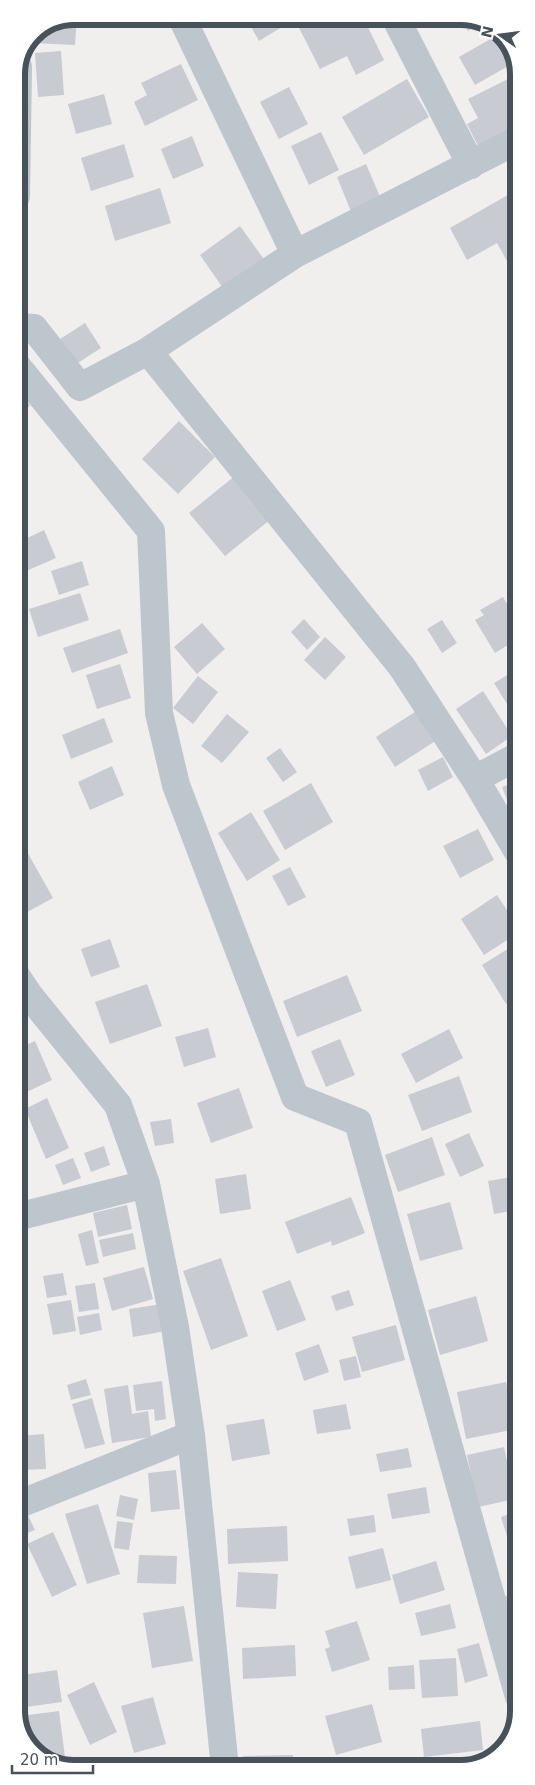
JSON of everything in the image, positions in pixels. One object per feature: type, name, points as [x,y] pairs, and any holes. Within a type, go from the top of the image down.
[{"type":"street","points":[[185,25],[295,254]]},
{"type":"street","points":[[399,25],[471,165]]},
{"type":"street","points":[[25,328],[34,328],[80,387],[148,351],[295,254],[510,144]]},
{"type":"street","points":[[148,351],[402,667],[475,780],[510,839]]},
{"type":"street","points":[[25,377],[151,531],[159,713],[176,785],[295,1097],[358,1122],[510,1665]]},
{"type":"street","points":[[475,780],[510,760]]},
{"type":"street","points":[[25,989],[118,1105],[146,1184],[175,1327],[192,1435],[224,1760]]},
{"type":"street","points":[[25,1214],[146,1184]]},
{"type":"street","points":[[25,1502],[192,1435]]},
{"type":"building","points":[[76,25],[75,45],[36,43],[47,33],[55,29]]},
{"type":"building","points":[[250,25],[281,25],[282,27],[259,41]]},
{"type":"building","points":[[298,25],[367,25],[384,60],[356,75],[347,56],[320,69]]},
{"type":"building","points":[[465,25],[475,27],[468,31]]},
{"type":"building","points":[[493,37],[504,49],[509,65],[475,85],[459,57]]},
{"type":"building","points":[[61,51],[64,95],[38,97],[35,53]]},
{"type":"building","points":[[181,64],[198,100],[145,126],[134,102],[147,95],[141,83]]},
{"type":"building","points":[[407,79],[429,117],[364,155],[342,117]]},
{"type":"building","points":[[508,79],[510,83],[510,132],[479,148],[467,124],[478,118],[468,99]]},
{"type":"building","points":[[289,87],[308,124],[279,139],[260,102]]},
{"type":"building","points":[[104,94],[112,124],[76,134],[68,104]]},
{"type":"building","points":[[321,132],[339,170],[309,185],[291,146]]},
{"type":"building","points":[[192,136],[204,166],[173,179],[161,149]]},
{"type":"building","points":[[124,144],[134,177],[91,191],[81,158]]},
{"type":"building","points":[[366,164],[384,206],[354,219],[337,177]]},
{"type":"building","points":[[160,188],[171,223],[115,241],[105,206]]},
{"type":"building","points":[[510,194],[510,267],[497,243],[467,260],[450,228]]},
{"type":"building","points":[[240,226],[266,262],[225,291],[200,255]]},
{"type":"building","points":[[85,323],[101,348],[73,366],[57,341]]},
{"type":"building","points":[[25,395],[30,406],[25,409]]},
{"type":"building","points":[[179,421],[215,457],[178,494],[142,459]]},
{"type":"building","points":[[236,475],[271,519],[225,556],[189,513]]},
{"type":"building","points":[[44,530],[56,558],[25,572],[25,539]]},
{"type":"building","points":[[82,561],[89,585],[59,595],[51,571]]},
{"type":"building","points":[[80,593],[89,620],[38,637],[29,609]]},
{"type":"building","points":[[503,597],[510,609],[510,644],[495,653],[475,620],[484,615],[480,610]]},
{"type":"building","points":[[304,619],[320,637],[307,650],[291,632]]},
{"type":"building","points":[[442,620],[457,643],[442,653],[427,629]]},
{"type":"building","points":[[202,623],[225,649],[197,674],[174,647]]},
{"type":"building","points":[[120,629],[128,653],[72,673],[63,648]]},
{"type":"building","points":[[325,637],[346,657],[325,680],[304,660]]},
{"type":"building","points":[[120,664],[131,698],[97,709],[86,675]]},
{"type":"building","points":[[510,674],[510,709],[494,683]]},
{"type":"building","points":[[198,676],[218,692],[193,724],[173,708]]},
{"type":"building","points":[[483,691],[510,733],[510,737],[486,754],[456,709]]},
{"type":"building","points":[[418,710],[437,740],[395,767],[376,737]]},
{"type":"building","points":[[227,714],[249,732],[222,763],[201,746]]},
{"type":"building","points":[[104,718],[113,742],[71,759],[62,735]]},
{"type":"building","points":[[280,748],[297,772],[283,782],[266,758]]},
{"type":"building","points":[[443,757],[453,777],[428,791],[418,770]]},
{"type":"building","points":[[112,766],[124,795],[90,810],[78,782]]},
{"type":"building","points":[[311,783],[333,822],[285,850],[263,811]]},
{"type":"building","points":[[510,784],[510,808],[502,787]]},
{"type":"building","points":[[251,812],[280,860],[247,881],[218,833]]},
{"type":"building","points":[[478,829],[494,860],[460,878],[443,846]]},
{"type":"building","points":[[25,848],[53,898],[25,913]]},
{"type":"building","points":[[290,867],[306,897],[288,906],[272,876]]},
{"type":"building","points":[[497,895],[510,915],[510,938],[484,955],[461,919]]},
{"type":"building","points":[[110,939],[120,967],[91,977],[81,949]]},
{"type":"building","points":[[510,947],[510,1002],[506,1004],[482,965]]},
{"type":"building","points":[[347,975],[362,1011],[297,1037],[283,1001]]},
{"type":"building","points":[[147,984],[162,1026],[110,1044],[95,1002]]},
{"type":"building","points":[[208,1028],[216,1057],[184,1067],[175,1037]]},
{"type":"building","points":[[449,1029],[463,1058],[416,1083],[401,1054]]},
{"type":"building","points":[[340,1039],[355,1075],[326,1087],[311,1051]]},
{"type":"building","points":[[35,1041],[52,1080],[25,1093],[25,1045]]},
{"type":"building","points":[[459,1076],[472,1112],[422,1131],[408,1095]]},
{"type":"building","points":[[239,1088],[253,1128],[211,1143],[197,1103]]},
{"type":"building","points":[[47,1098],[69,1148],[46,1159],[25,1109]]},
{"type":"building","points":[[171,1119],[174,1143],[155,1146],[150,1122]]},
{"type":"building","points":[[469,1133],[484,1166],[460,1177],[445,1144]]},
{"type":"building","points":[[432,1137],[445,1175],[398,1192],[385,1155]]},
{"type":"building","points":[[104,1146],[110,1165],[91,1172],[84,1153]]},
{"type":"building","points":[[73,1158],[81,1178],[63,1185],[55,1165]]},
{"type":"building","points":[[246,1174],[251,1209],[220,1214],[215,1179]]},
{"type":"building","points":[[510,1177],[510,1211],[494,1214],[488,1181]]},
{"type":"building","points":[[351,1197],[365,1233],[332,1246],[331,1241],[297,1254],[285,1222]]},
{"type":"building","points":[[450,1202],[463,1249],[420,1261],[407,1214]]},
{"type":"building","points":[[127,1205],[132,1229],[98,1237],[93,1213]]},
{"type":"building","points":[[92,1230],[99,1263],[86,1266],[78,1234]]},
{"type":"building","points":[[133,1233],[136,1249],[103,1257],[99,1240]]},
{"type":"building","points":[[221,1258],[248,1336],[211,1350],[183,1271]]},
{"type":"building","points":[[144,1267],[153,1299],[112,1311],[103,1278]]},
{"type":"building","points":[[63,1273],[67,1295],[47,1298],[43,1276]]},
{"type":"building","points":[[290,1280],[306,1320],[277,1331],[262,1291]]},
{"type":"building","points":[[95,1283],[99,1309],[79,1312],[75,1286]]},
{"type":"building","points":[[349,1290],[354,1305],[336,1311],[331,1296]]},
{"type":"building","points":[[476,1296],[488,1341],[440,1355],[428,1310]]},
{"type":"building","points":[[71,1300],[76,1331],[53,1335],[47,1304]]},
{"type":"building","points":[[162,1304],[166,1331],[133,1337],[129,1309]]},
{"type":"building","points":[[99,1313],[102,1330],[80,1335],[77,1317]]},
{"type":"building","points":[[396,1325],[405,1360],[362,1372],[352,1337]]},
{"type":"building","points":[[319,1344],[329,1372],[304,1381],[295,1353]]},
{"type":"building","points":[[356,1356],[361,1377],[344,1381],[339,1360]]},
{"type":"building","points":[[86,1379],[91,1395],[71,1400],[67,1385]]},
{"type":"building","points":[[162,1381],[166,1419],[155,1421],[154,1409],[136,1411],[133,1385]]},
{"type":"building","points":[[506,1382],[510,1401],[510,1430],[466,1439],[457,1392]]},
{"type":"building","points":[[128,1385],[132,1414],[148,1411],[151,1437],[112,1443],[104,1389]]},
{"type":"building","points":[[92,1398],[105,1444],[85,1449],[72,1404]]},
{"type":"building","points":[[346,1404],[351,1429],[317,1434],[313,1410]]},
{"type":"building","points":[[264,1419],[270,1454],[232,1461],[226,1425]]},
{"type":"building","points":[[44,1434],[46,1469],[25,1470],[25,1436]]},
{"type":"building","points":[[504,1447],[510,1475],[510,1500],[478,1507],[467,1455]]},
{"type":"building","points":[[408,1448],[412,1467],[380,1472],[376,1454]]},
{"type":"building","points":[[176,1470],[180,1509],[151,1512],[148,1473]]},
{"type":"building","points":[[426,1487],[430,1513],[392,1519],[387,1494]]},
{"type":"building","points":[[120,1495],[138,1499],[134,1520],[116,1516]]},
{"type":"building","points":[[98,1504],[120,1574],[87,1584],[65,1514]]},
{"type":"building","points":[[25,1511],[35,1530],[25,1534]]},
{"type":"building","points":[[510,1514],[510,1546],[501,1517]]},
{"type":"building","points":[[374,1515],[376,1532],[350,1536],[347,1519]]},
{"type":"building","points":[[117,1521],[133,1523],[129,1550],[114,1548]]},
{"type":"building","points":[[287,1526],[288,1561],[228,1564],[227,1529]]},
{"type":"building","points":[[53,1532],[77,1585],[52,1597],[27,1544]]},
{"type":"building","points":[[383,1548],[391,1580],[356,1589],[348,1557]]},
{"type":"building","points":[[139,1555],[177,1556],[176,1584],[137,1583]]},
{"type":"building","points":[[436,1561],[445,1590],[400,1604],[392,1575]]},
{"type":"building","points":[[238,1572],[278,1574],[276,1609],[236,1607]]},
{"type":"building","points":[[510,1595],[510,1618],[505,1596]]},
{"type":"building","points":[[450,1604],[456,1628],[421,1636],[415,1613]]},
{"type":"building","points":[[184,1606],[193,1661],[152,1668],[143,1613]]},
{"type":"building","points":[[357,1621],[370,1660],[332,1672],[325,1649],[330,1647],[325,1631]]},
{"type":"building","points":[[479,1643],[488,1676],[465,1683],[457,1649]]},
{"type":"building","points":[[295,1645],[296,1676],[243,1679],[242,1648]]},
{"type":"building","points":[[456,1658],[458,1696],[422,1698],[419,1660]]},
{"type":"building","points":[[414,1665],[415,1689],[389,1690],[388,1667]]},
{"type":"building","points":[[57,1670],[62,1702],[26,1707],[25,1675]]},
{"type":"building","points":[[94,1682],[117,1732],[90,1745],[67,1695]]},
{"type":"building","points":[[153,1697],[166,1744],[134,1753],[121,1706]]},
{"type":"building","points":[[372,1704],[382,1742],[336,1755],[325,1716]]},
{"type":"building","points":[[59,1711],[65,1757],[60,1758],[47,1752],[35,1741],[31,1736],[25,1715]]},
{"type":"building","points":[[480,1721],[483,1750],[424,1757],[421,1729]]},
{"type":"building","points":[[293,1755],[293,1760],[243,1760],[243,1756]]}]
